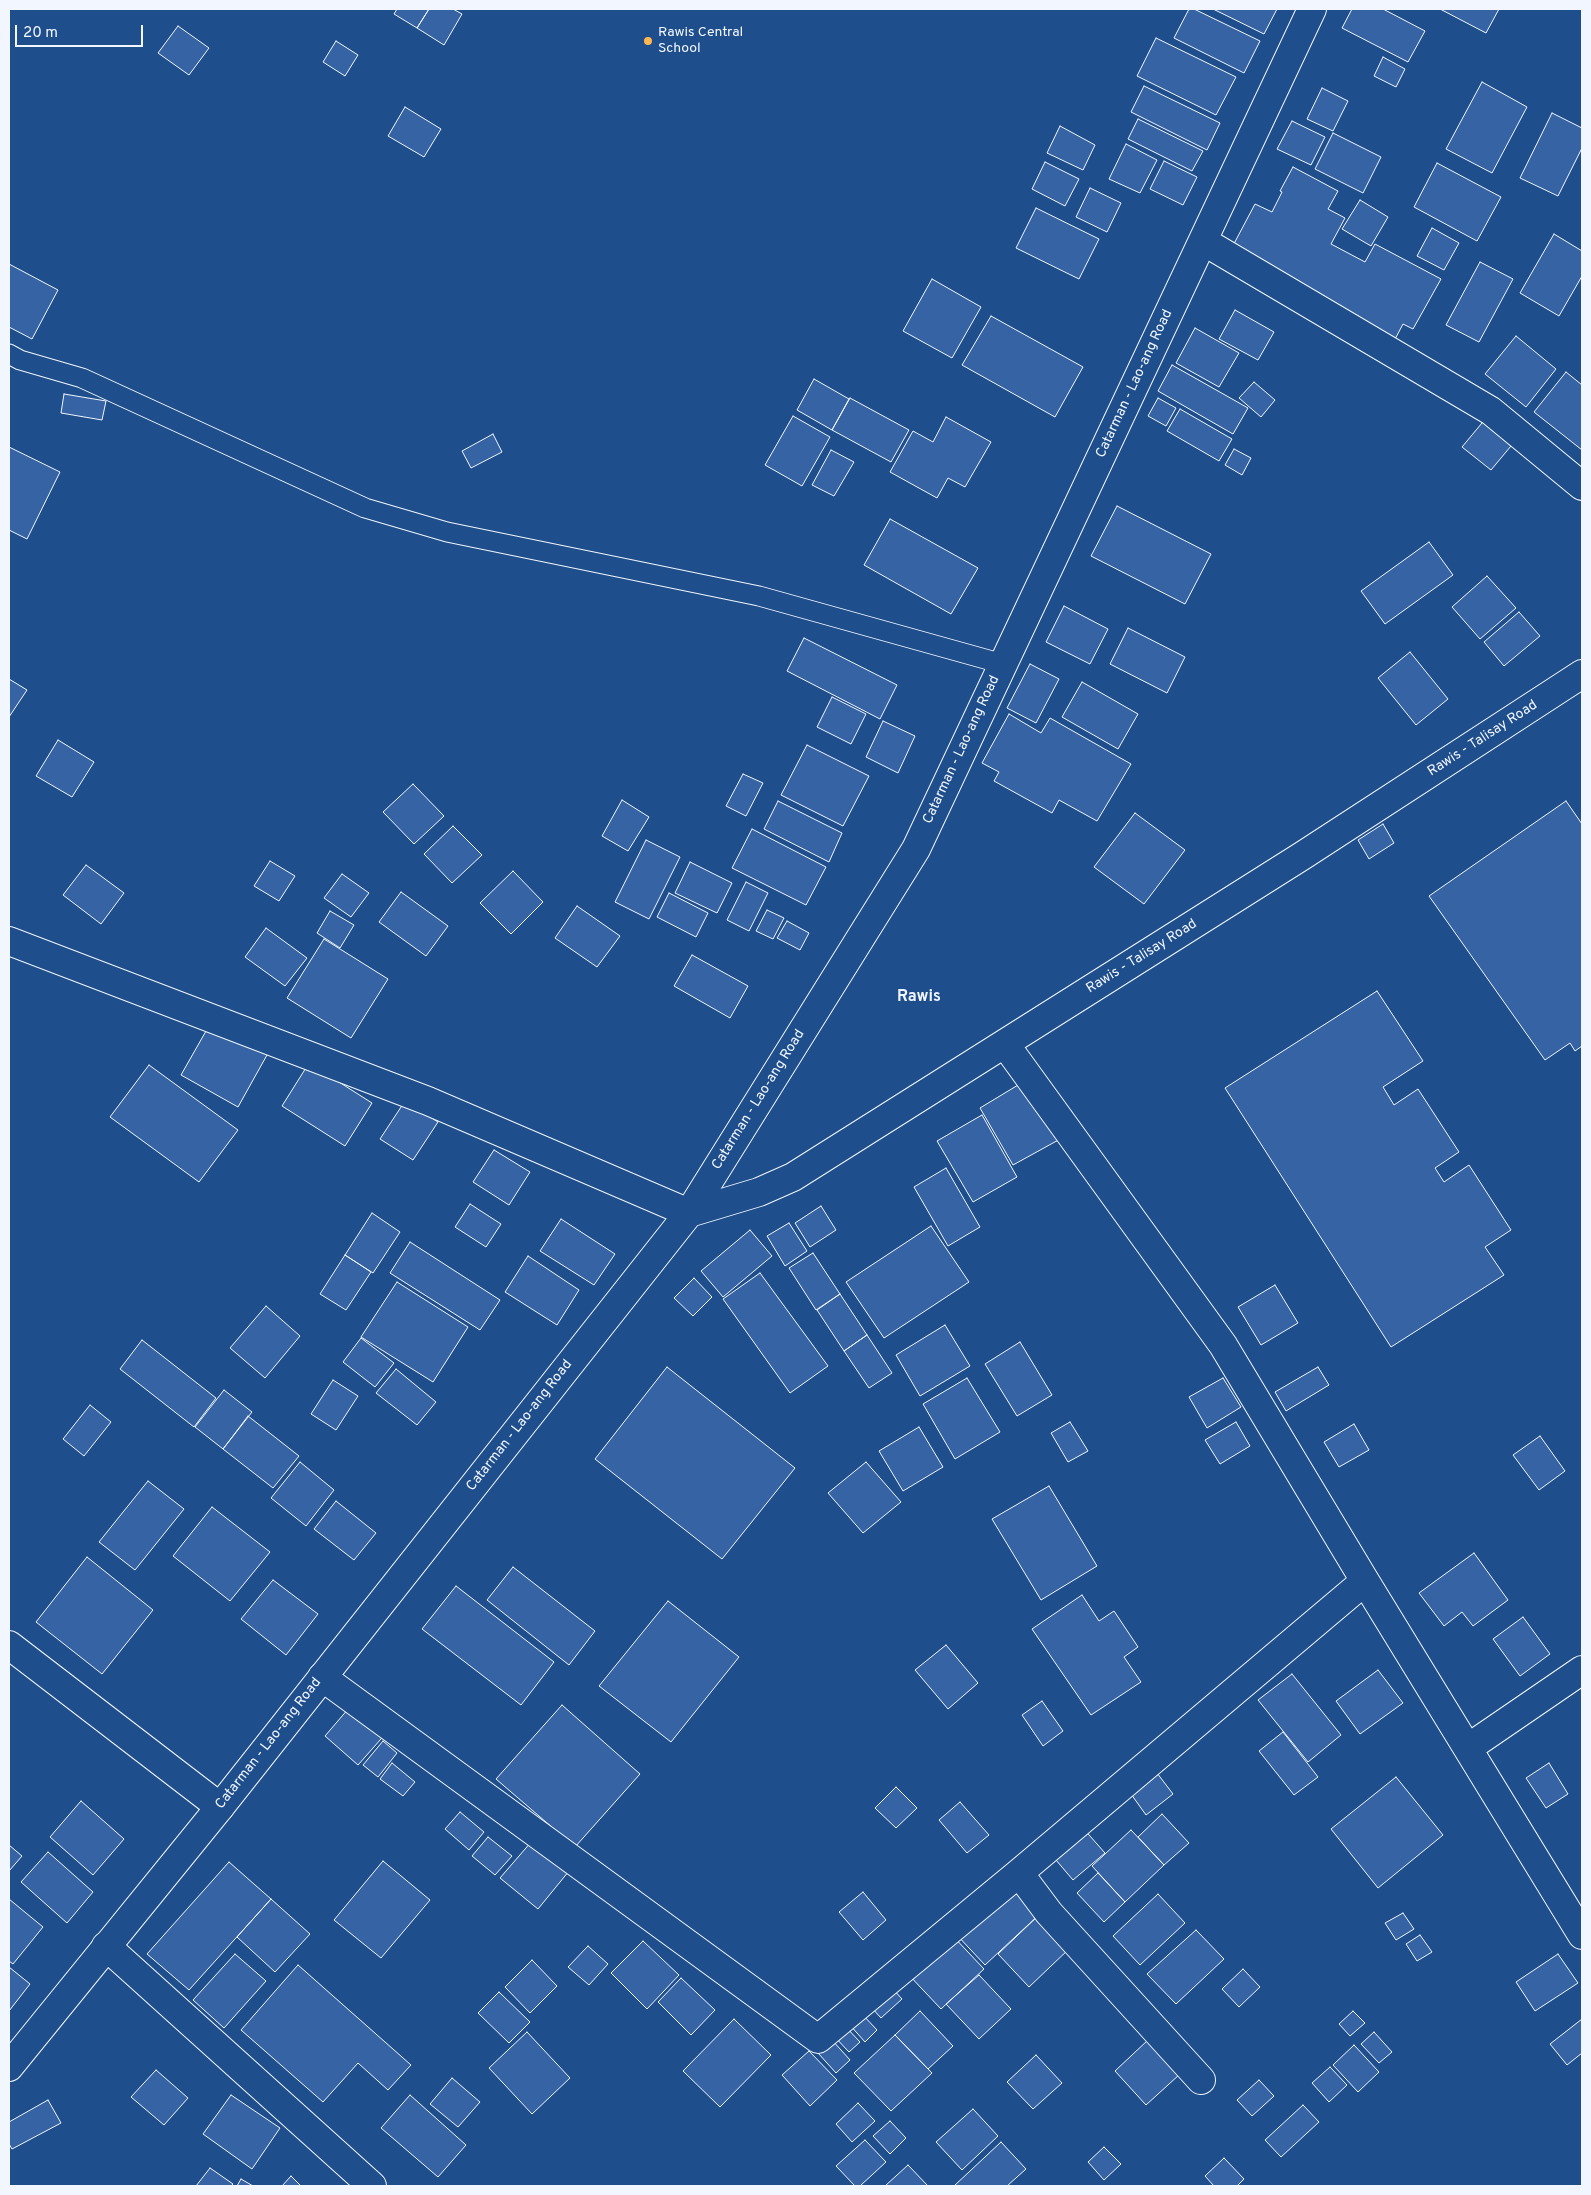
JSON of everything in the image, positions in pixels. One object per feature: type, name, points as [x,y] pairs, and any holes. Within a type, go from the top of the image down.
[{"type":"street","name":"Catarman - Lao-ang Road","points":[[9,2067],[220,1807],[689,1213],[916,849],[1312,9]]},
{"type":"street","points":[[1203,241],[1491,411],[1582,486]]},
{"type":"street","name":"Rawis - Talisay Road","points":[[689,1213],[759,1192],[793,1177],[1302,856],[1582,674]]},
{"type":"street","points":[[9,941],[428,1101],[689,1213]]},
{"type":"street","points":[[1004,1044],[1223,1345],[1582,1935]]},
{"type":"street","points":[[322,1677],[818,2039],[1019,1873],[1365,1581]]},
{"type":"street","points":[[9,1645],[220,1807]]},
{"type":"street","points":[[1468,1748],[1582,1670]]},
{"type":"street","points":[[1019,1873],[1049,1913],[1201,2080]]},
{"type":"street","points":[[106,1946],[372,2186]]},
{"type":"lane","points":[[9,354],[20,360],[82,378],[365,508],[447,532],[759,596],[1003,664]]},
{"type":"building","points":[[397,9],[429,9],[417,28],[394,14]]},
{"type":"building","points":[[429,9],[453,9],[462,14],[444,45],[417,28]]},
{"type":"building","points":[[1189,9],[1194,9],[1260,41],[1244,73],[1174,38]]},
{"type":"building","points":[[1213,9],[1277,9],[1264,34]]},
{"type":"building","points":[[1352,9],[1383,9],[1425,31],[1408,62],[1342,28]]},
{"type":"building","points":[[1440,9],[1499,9],[1486,33]]},
{"type":"building","points":[[178,26],[209,48],[189,75],[158,53]]},
{"type":"building","points":[[1156,38],[1236,77],[1216,115],[1137,76]]},
{"type":"building","points":[[336,41],[358,55],[345,76],[323,62]]},
{"type":"building","points":[[1383,57],[1405,69],[1396,87],[1374,76]]},
{"type":"building","points":[[1482,82],[1527,107],[1492,173],[1446,149]]},
{"type":"building","points":[[1144,86],[1220,123],[1207,150],[1131,112]]},
{"type":"building","points":[[1322,88],[1348,101],[1333,131],[1307,119]]},
{"type":"building","points":[[405,107],[441,129],[424,157],[388,136]]},
{"type":"building","points":[[1552,113],[1582,128],[1582,148],[1558,196],[1520,178]]},
{"type":"building","points":[[1138,119],[1203,151],[1192,171],[1128,139]]},
{"type":"building","points":[[1292,121],[1325,137],[1311,165],[1277,149]]},
{"type":"building","points":[[1060,126],[1095,145],[1083,170],[1047,153]]},
{"type":"building","points":[[1333,133],[1381,157],[1363,193],[1315,169]]},
{"type":"building","points":[[1126,144],[1157,160],[1140,193],[1109,179]]},
{"type":"building","points":[[1164,161],[1197,177],[1183,205],[1150,189]]},
{"type":"building","points":[[1045,162],[1079,179],[1065,206],[1032,189]]},
{"type":"building","points":[[1437,163],[1501,197],[1477,241],[1414,207]]},
{"type":"building","points":[[1293,167],[1338,191],[1328,209],[1345,218],[1331,244],[1365,262],[1375,244],[1441,279],[1413,329],[1403,324],[1393,343],[1228,255],[1255,204],[1272,212],[1282,192],[1280,191]]},
{"type":"building","points":[[1090,188],[1121,203],[1107,232],[1076,217]]},
{"type":"building","points":[[1360,200],[1388,217],[1371,246],[1342,229]]},
{"type":"building","points":[[1036,208],[1099,239],[1079,279],[1016,248]]},
{"type":"building","points":[[1432,228],[1459,243],[1444,270],[1417,256]]},
{"type":"building","points":[[1554,234],[1582,251],[1582,276],[1559,316],[1520,293]]},
{"type":"building","points":[[1480,262],[1513,279],[1479,342],[1446,325]]},
{"type":"building","points":[[9,264],[58,290],[32,339],[9,327]]},
{"type":"building","points":[[932,279],[981,307],[952,358],[903,331]]},
{"type":"building","points":[[1235,310],[1274,332],[1258,360],[1219,339]]},
{"type":"building","points":[[991,316],[1083,367],[1055,417],[962,365]]},
{"type":"building","points":[[1195,328],[1239,353],[1219,387],[1176,363]]},
{"type":"building","points":[[1516,336],[1556,369],[1526,407],[1485,374]]},
{"type":"building","points":[[1172,365],[1248,408],[1233,434],[1158,391]]},
{"type":"building","points":[[1566,372],[1582,385],[1582,450],[1534,412]]},
{"type":"building","points":[[814,379],[849,399],[832,430],[797,410]]},
{"type":"building","points":[[1254,382],[1275,400],[1261,417],[1239,398]]},
{"type":"building","points":[[64,394],[106,401],[102,420],[61,413]]},
{"type":"building","points":[[850,398],[909,430],[891,462],[832,430]]},
{"type":"building","points":[[1158,398],[1176,408],[1166,426],[1148,416]]},
{"type":"building","points":[[1180,409],[1232,439],[1219,461],[1167,431]]},
{"type":"building","points":[[793,416],[830,437],[802,486],[765,465]]},
{"type":"building","points":[[946,417],[991,442],[965,487],[948,478],[937,498],[890,472],[913,431],[933,442]]},
{"type":"building","points":[[1487,417],[1516,440],[1491,470],[1462,447]]},
{"type":"building","points":[[493,434],[502,452],[471,468],[462,451]]},
{"type":"building","points":[[9,447],[60,472],[27,539],[9,530]]},
{"type":"building","points":[[1234,449],[1251,458],[1242,475],[1225,465]]},
{"type":"building","points":[[831,450],[854,462],[834,496],[812,485]]},
{"type":"building","points":[[1117,506],[1211,554],[1185,604],[1091,556]]},
{"type":"building","points":[[890,519],[978,568],[951,614],[864,565]]},
{"type":"building","points":[[1429,542],[1453,575],[1385,624],[1361,591]]},
{"type":"building","points":[[1487,576],[1516,608],[1480,639],[1452,607]]},
{"type":"building","points":[[1064,606],[1108,629],[1090,664],[1046,642]]},
{"type":"building","points":[[1519,612],[1540,636],[1504,666],[1484,642]]},
{"type":"building","points":[[1128,628],[1185,657],[1167,693],[1110,664]]},
{"type":"building","points":[[804,638],[897,685],[880,719],[787,671]]},
{"type":"building","points":[[1410,652],[1448,699],[1416,725],[1378,678]]},
{"type":"building","points":[[1030,664],[1059,679],[1036,723],[1007,708]]},
{"type":"building","points":[[9,679],[27,690],[9,717]]},
{"type":"building","points":[[1082,682],[1138,714],[1118,749],[1062,717]]},
{"type":"building","points":[[832,697],[866,714],[851,744],[817,727]]},
{"type":"building","points":[[1009,714],[1041,733],[1050,718],[1131,764],[1097,821],[1059,800],[1052,813],[994,781],[999,772],[982,763]]},
{"type":"building","points":[[883,721],[915,736],[898,773],[866,757]]},
{"type":"building","points":[[58,740],[94,762],[72,797],[36,776]]},
{"type":"building","points":[[807,745],[869,776],[843,826],[781,795]]},
{"type":"building","points":[[743,774],[763,783],[746,816],[726,806]]},
{"type":"building","points":[[413,784],[444,816],[414,844],[383,812]]},
{"type":"building","points":[[622,800],[649,817],[628,851],[602,836]]},
{"type":"building","points":[[778,801],[842,833],[829,862],[764,829]]},
{"type":"building","points":[[1566,801],[1582,824],[1582,1046],[1575,1051],[1570,1043],[1545,1060],[1429,896]]},
{"type":"building","points":[[1135,813],[1185,850],[1144,904],[1094,867]]},
{"type":"building","points":[[1383,824],[1394,843],[1369,859],[1358,840]]},
{"type":"building","points":[[453,826],[482,855],[452,883],[424,854]]},
{"type":"building","points":[[752,829],[826,867],[806,905],[732,868]]},
{"type":"building","points":[[646,840],[680,857],[649,919],[615,902]]},
{"type":"building","points":[[270,861],[295,876],[279,901],[254,886]]},
{"type":"building","points":[[690,862],[732,883],[717,913],[675,893]]},
{"type":"building","points":[[86,865],[124,893],[101,924],[63,895]]},
{"type":"building","points":[[513,871],[543,902],[511,934],[480,903]]},
{"type":"building","points":[[342,874],[369,893],[351,917],[324,898]]},
{"type":"building","points":[[746,882],[768,893],[749,931],[727,920]]},
{"type":"building","points":[[401,892],[448,926],[426,956],[379,922]]},
{"type":"building","points":[[669,893],[708,913],[696,937],[657,917]]},
{"type":"building","points":[[577,906],[620,936],[597,967],[555,938]]},
{"type":"building","points":[[767,910],[784,918],[773,939],[756,931]]},
{"type":"building","points":[[330,911],[354,925],[340,948],[317,933]]},
{"type":"building","points":[[787,921],[809,933],[800,950],[777,938]]},
{"type":"building","points":[[266,928],[307,958],[285,986],[245,957]]},
{"type":"building","points":[[324,939],[388,979],[351,1038],[287,998]]},
{"type":"building","points":[[692,955],[748,986],[730,1018],[674,986]]},
{"type":"building","points":[[1377,991],[1423,1061],[1383,1087],[1394,1105],[1418,1089],[1459,1152],[1435,1168],[1444,1182],[1469,1165],[1511,1230],[1485,1247],[1504,1275],[1391,1347],[1225,1088]]},
{"type":"building","points":[[210,1024],[267,1055],[238,1107],[181,1075]]},
{"type":"building","points":[[309,1063],[372,1103],[345,1146],[282,1106]]},
{"type":"building","points":[[149,1065],[238,1130],[199,1182],[110,1117]]},
{"type":"building","points":[[1028,1079],[1062,1138],[1013,1165],[980,1108]]},
{"type":"building","points":[[405,1101],[438,1122],[413,1160],[380,1139]]},
{"type":"building","points":[[982,1115],[1017,1177],[973,1202],[937,1141]]},
{"type":"building","points":[[494,1150],[530,1172],[509,1205],[473,1182]]},
{"type":"building","points":[[946,1168],[980,1227],[948,1246],[914,1187]]},
{"type":"building","points":[[470,1204],[501,1224],[486,1247],[455,1227]]},
{"type":"building","points":[[821,1206],[836,1230],[810,1247],[795,1223]]},
{"type":"building","points":[[372,1213],[400,1232],[373,1273],[345,1255]]},
{"type":"building","points":[[561,1219],[615,1254],[594,1285],[540,1251]]},
{"type":"building","points":[[789,1223],[807,1251],[785,1266],[767,1236]]},
{"type":"building","points":[[931,1226],[969,1282],[884,1338],[846,1282]]},
{"type":"building","points":[[750,1230],[772,1256],[723,1297],[701,1271]]},
{"type":"building","points":[[410,1242],[500,1300],[480,1330],[390,1273]]},
{"type":"building","points":[[813,1253],[840,1294],[816,1310],[789,1268]]},
{"type":"building","points":[[345,1255],[371,1272],[346,1310],[320,1294]]},
{"type":"building","points":[[528,1256],[579,1290],[557,1325],[505,1292]]},
{"type":"building","points":[[760,1273],[828,1366],[790,1393],[723,1299]]},
{"type":"building","points":[[694,1278],[712,1297],[693,1316],[674,1298]]},
{"type":"building","points":[[397,1282],[468,1327],[433,1382],[361,1337]]},
{"type":"building","points":[[1275,1285],[1298,1323],[1261,1345],[1238,1307]]},
{"type":"building","points":[[840,1294],[867,1335],[844,1351],[817,1310]]},
{"type":"building","points":[[266,1306],[300,1336],[265,1378],[230,1348]]},
{"type":"building","points":[[945,1325],[970,1366],[920,1396],[896,1355]]},
{"type":"building","points":[[867,1335],[892,1373],[869,1388],[844,1351]]},
{"type":"building","points":[[361,1338],[394,1363],[375,1387],[343,1362]]},
{"type":"building","points":[[142,1340],[216,1398],[194,1427],[120,1369]]},
{"type":"building","points":[[1020,1342],[1052,1395],[1017,1416],[985,1364]]},
{"type":"building","points":[[667,1367],[795,1468],[722,1559],[595,1459]]},
{"type":"building","points":[[1318,1367],[1329,1385],[1286,1411],[1275,1392]]},
{"type":"building","points":[[396,1369],[436,1402],[417,1425],[376,1393]]},
{"type":"building","points":[[967,1378],[1000,1432],[955,1459],[923,1404]]},
{"type":"building","points":[[1223,1378],[1241,1407],[1207,1428],[1189,1397]]},
{"type":"building","points":[[333,1380],[358,1396],[336,1430],[311,1414]]},
{"type":"building","points":[[224,1390],[252,1412],[223,1449],[195,1427]]},
{"type":"building","points":[[90,1405],[111,1422],[84,1456],[63,1439]]},
{"type":"building","points":[[248,1416],[299,1456],[273,1488],[223,1449]]},
{"type":"building","points":[[1070,1422],[1088,1451],[1068,1462],[1051,1433]]},
{"type":"building","points":[[1236,1422],[1250,1446],[1220,1464],[1205,1440]]},
{"type":"building","points":[[1354,1424],[1369,1450],[1339,1467],[1324,1442]]},
{"type":"building","points":[[919,1427],[943,1467],[903,1491],[879,1451]]},
{"type":"building","points":[[1540,1436],[1565,1471],[1539,1490],[1513,1455]]},
{"type":"building","points":[[300,1462],[334,1490],[306,1526],[271,1498]]},
{"type":"building","points":[[866,1462],[901,1502],[863,1533],[828,1493]]},
{"type":"building","points":[[148,1481],[184,1509],[135,1570],[99,1542]]},
{"type":"building","points":[[1049,1486],[1097,1566],[1041,1600],[992,1519]]},
{"type":"building","points":[[336,1501],[376,1533],[354,1560],[314,1529]]},
{"type":"building","points":[[212,1507],[270,1552],[230,1601],[173,1556]]},
{"type":"building","points":[[1474,1553],[1508,1600],[1473,1626],[1462,1612],[1444,1626],[1419,1593]]},
{"type":"building","points":[[87,1557],[153,1610],[102,1674],[36,1622]]},
{"type":"building","points":[[513,1567],[595,1631],[569,1665],[487,1600]]},
{"type":"building","points":[[273,1580],[318,1614],[286,1655],[241,1619]]},
{"type":"building","points":[[456,1586],[554,1662],[521,1705],[422,1629]]},
{"type":"building","points":[[1082,1595],[1099,1621],[1114,1611],[1138,1647],[1124,1657],[1141,1682],[1091,1715],[1032,1629]]},
{"type":"building","points":[[668,1601],[739,1657],[671,1742],[599,1686]]},
{"type":"building","points":[[1523,1617],[1550,1654],[1520,1676],[1493,1639]]},
{"type":"building","points":[[946,1645],[978,1683],[948,1709],[915,1670]]},
{"type":"building","points":[[1378,1670],[1403,1703],[1360,1734],[1336,1701]]},
{"type":"building","points":[[1292,1674],[1341,1735],[1308,1762],[1258,1700]]},
{"type":"building","points":[[355,1701],[388,1731],[358,1765],[325,1736]]},
{"type":"building","points":[[1042,1701],[1063,1731],[1043,1746],[1022,1715]]},
{"type":"building","points":[[562,1705],[640,1774],[575,1847],[496,1779]]},
{"type":"building","points":[[1283,1732],[1318,1777],[1294,1795],[1259,1751]]},
{"type":"building","points":[[383,1741],[397,1753],[378,1777],[363,1765]]},
{"type":"building","points":[[392,1763],[415,1782],[403,1796],[380,1779]]},
{"type":"building","points":[[1549,1763],[1568,1794],[1546,1808],[1526,1778]]},
{"type":"building","points":[[1157,1773],[1173,1794],[1146,1815],[1131,1794]]},
{"type":"building","points":[[1396,1777],[1443,1835],[1378,1888],[1331,1829]]},
{"type":"building","points":[[896,1787],[917,1808],[896,1828],[875,1808]]},
{"type":"building","points":[[81,1801],[124,1839],[93,1875],[50,1837]]},
{"type":"building","points":[[960,1802],[989,1835],[967,1853],[939,1820]]},
{"type":"building","points":[[460,1812],[484,1832],[469,1850],[445,1829]]},
{"type":"building","points":[[1162,1814],[1189,1843],[1164,1865],[1138,1837]]},
{"type":"building","points":[[1082,1827],[1105,1853],[1073,1880],[1050,1853]]},
{"type":"building","points":[[1131,1830],[1164,1865],[1125,1902],[1092,1866]]},
{"type":"building","points":[[488,1837],[512,1856],[495,1875],[472,1856]]},
{"type":"building","points":[[532,1841],[569,1871],[538,1909],[500,1878]]},
{"type":"building","points":[[9,1845],[22,1856],[9,1871]]},
{"type":"building","points":[[48,1852],[93,1892],[67,1923],[21,1882]]},
{"type":"building","points":[[383,1861],[430,1900],[381,1958],[334,1920]]},
{"type":"building","points":[[229,1862],[271,1899],[189,1990],[147,1954]]},
{"type":"building","points":[[1098,1873],[1125,1902],[1104,1922],[1077,1893]]},
{"type":"building","points":[[1013,1880],[1043,1911],[985,1965],[955,1933]]},
{"type":"building","points":[[863,1892],[886,1920],[863,1940],[839,1912]]},
{"type":"building","points":[[1158,1894],[1185,1923],[1140,1965],[1113,1936]]},
{"type":"building","points":[[9,1899],[43,1927],[13,1964],[9,1961]]},
{"type":"building","points":[[271,1899],[310,1934],[275,1972],[237,1937]]},
{"type":"building","points":[[1403,1913],[1414,1929],[1396,1940],[1385,1923]]},
{"type":"building","points":[[1040,1914],[1071,1947],[1029,1987],[998,1954]]},
{"type":"building","points":[[1196,1930],[1224,1959],[1176,2004],[1147,1974]]},
{"type":"building","points":[[950,1933],[984,1969],[941,2009],[907,1973]]},
{"type":"building","points":[[1420,1935],[1432,1952],[1417,1961],[1406,1944]]},
{"type":"building","points":[[643,1941],[679,1975],[647,2009],[611,1973]]},
{"type":"building","points":[[588,1946],[608,1964],[589,1985],[568,1967]]},
{"type":"building","points":[[235,1954],[266,1981],[224,2028],[193,2000]]},
{"type":"building","points":[[1558,1954],[1578,1983],[1535,2011],[1516,1982]]},
{"type":"building","points":[[532,1960],[557,1986],[530,2013],[505,1987]]},
{"type":"building","points":[[298,1965],[411,2065],[388,2090],[358,2063],[323,2102],[241,2030]]},
{"type":"building","points":[[9,1967],[30,1984],[9,2011]]},
{"type":"building","points":[[1243,1969],[1260,1987],[1239,2007],[1222,1989]]},
{"type":"building","points":[[979,1975],[1011,2009],[979,2039],[946,2004]]},
{"type":"building","points":[[681,1978],[715,2010],[691,2035],[658,2002]]},
{"type":"building","points":[[892,1988],[902,1999],[881,2018],[871,2007]]},
{"type":"building","points":[[499,1992],[530,2022],[509,2043],[478,2013]]},
{"type":"building","points":[[920,2011],[953,2046],[928,2069],[895,2035]]},
{"type":"building","points":[[1353,2011],[1365,2023],[1350,2036],[1339,2024]]},
{"type":"building","points":[[861,2013],[877,2030],[865,2042],[849,2024]]},
{"type":"building","points":[[734,2019],[771,2055],[720,2107],[683,2071]]},
{"type":"building","points":[[1582,2019],[1582,2053],[1567,2065],[1550,2044]]},
{"type":"building","points":[[844,2025],[860,2042],[849,2052],[833,2035]]},
{"type":"building","points":[[527,2032],[570,2078],[532,2114],[489,2068]]},
{"type":"building","points":[[1374,2032],[1392,2052],[1379,2063],[1361,2044]]},
{"type":"building","points":[[895,2035],[932,2073],[891,2111],[854,2073]]},
{"type":"building","points":[[832,2040],[850,2060],[836,2073],[818,2053]]},
{"type":"building","points":[[1148,2040],[1180,2074],[1146,2105],[1115,2071]]},
{"type":"building","points":[[1354,2045],[1379,2072],[1358,2092],[1333,2065]]},
{"type":"building","points":[[809,2051],[837,2080],[810,2106],[782,2075]]},
{"type":"building","points":[[1036,2055],[1062,2083],[1033,2109],[1007,2082]]},
{"type":"building","points":[[1330,2067],[1347,2085],[1329,2102],[1312,2083]]},
{"type":"building","points":[[156,2070],[188,2098],[164,2125],[131,2097]]},
{"type":"building","points":[[452,2078],[480,2102],[458,2127],[430,2104]]},
{"type":"building","points":[[1259,2080],[1274,2096],[1252,2116],[1237,2100]]},
{"type":"building","points":[[231,2095],[280,2128],[252,2169],[203,2134]]},
{"type":"building","points":[[410,2095],[466,2145],[438,2177],[381,2128]]},
{"type":"building","points":[[48,2100],[61,2123],[12,2149],[9,2144],[9,2122]]},
{"type":"building","points":[[858,2103],[875,2121],[852,2142],[836,2124]]},
{"type":"building","points":[[1303,2105],[1319,2122],[1281,2157],[1265,2140]]},
{"type":"building","points":[[973,2109],[998,2136],[962,2170],[936,2142]]},
{"type":"building","points":[[890,2121],[906,2138],[890,2154],[873,2136]]},
{"type":"building","points":[[865,2140],[886,2162],[860,2186],[855,2186],[836,2166]]},
{"type":"building","points":[[1001,2142],[1026,2169],[1007,2186],[954,2186]]},
{"type":"building","points":[[1104,2147],[1121,2164],[1104,2180],[1088,2162]]},
{"type":"building","points":[[1224,2158],[1244,2179],[1237,2186],[1214,2186],[1205,2176]]},
{"type":"building","points":[[908,2165],[928,2186],[885,2186]]},
{"type":"building","points":[[210,2168],[233,2184],[231,2186],[196,2186]]},
{"type":"building","points":[[291,2176],[301,2186],[282,2186]]},
{"type":"building","points":[[241,2179],[253,2186],[237,2186]]},
{"type":"place","name":"Rawis Central School","points":[[648,41]]},
{"type":"district","name":"Rawis","points":[[919,998]]}]
